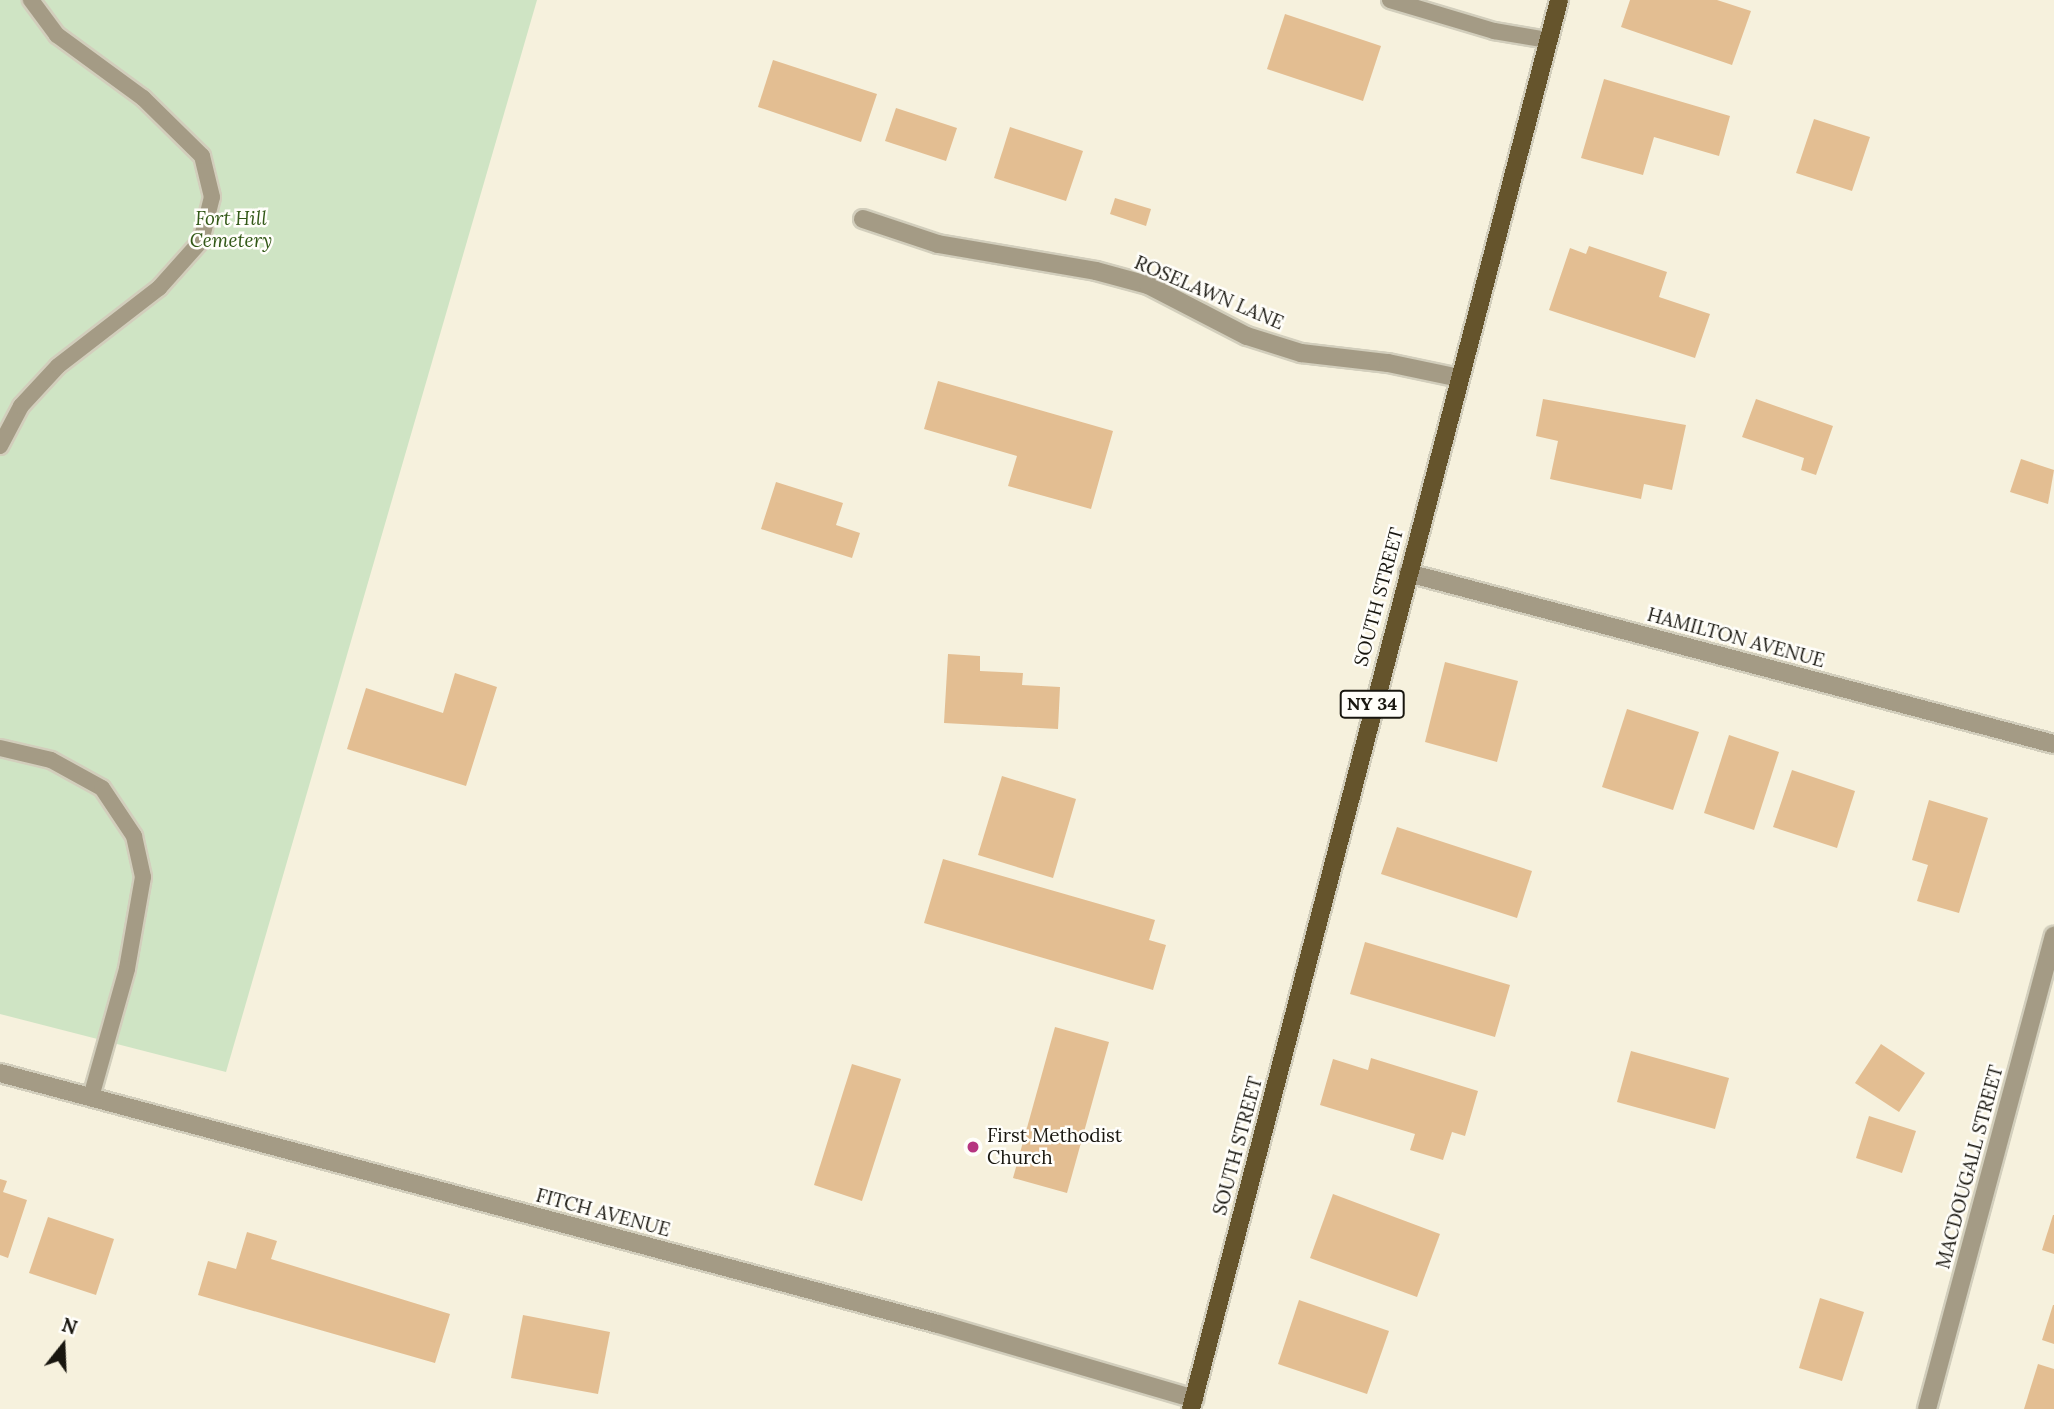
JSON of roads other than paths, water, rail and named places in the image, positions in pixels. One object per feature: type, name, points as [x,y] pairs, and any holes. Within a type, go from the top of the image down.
[{"type":"main road","name":"SOUTH STREET","points":[[1193,1404],[1559,0]]},
{"type":"street","name":"ROSELAWN LANE","points":[[863,219],[938,244],[1096,271],[1148,285],[1247,336],[1301,353],[1388,363],[1459,378]]},
{"type":"street","name":"HAMILTON AVENUE","points":[[1408,573],[2054,744]]},
{"type":"street","name":"MACDOUGALL STREET","points":[[1927,1409],[2054,936]]},
{"type":"street","name":"FITCH AVENUE","points":[[0,1073],[938,1324],[1193,1404]]},
{"type":"lane","points":[[0,446],[21,406],[58,366],[159,288],[201,241],[212,197],[202,156],[143,98],[57,35],[31,0]]},
{"type":"lane","points":[[1390,0],[1494,31],[1548,40]]},
{"type":"lane","points":[[0,748],[51,760],[102,788],[134,836],[143,877],[127,969],[91,1097]]},
{"type":"place","name":"First Methodist Church","points":[[973,1147]]},
{"type":"park label","name":"Fort Hill Cemetery","points":[[231,230]]}]
